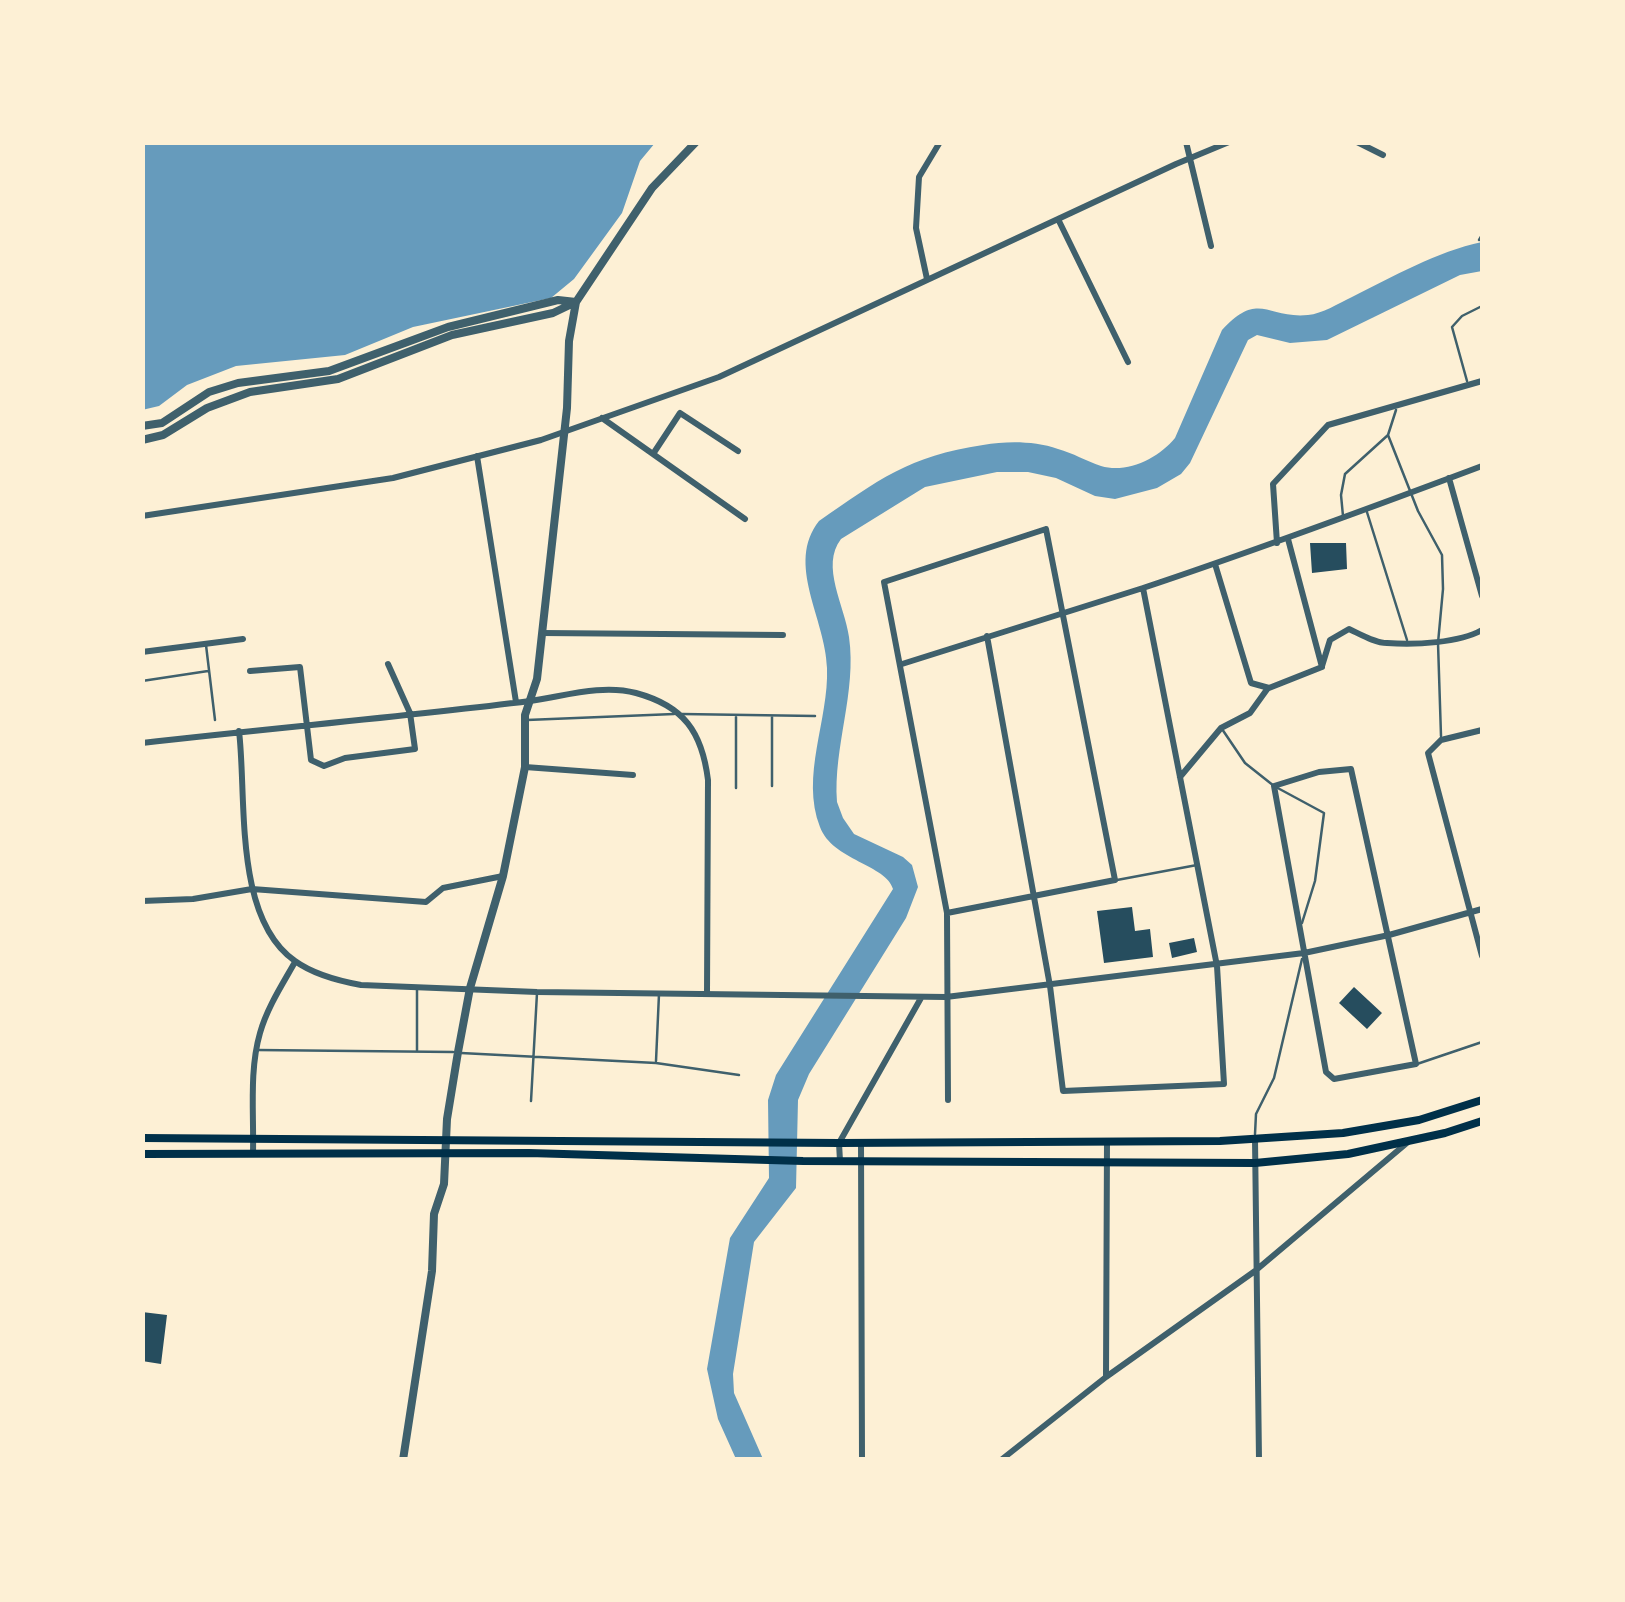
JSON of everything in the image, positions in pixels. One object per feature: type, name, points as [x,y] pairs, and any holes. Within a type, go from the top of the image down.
[{"type":"main road","points":[[142,1138],[773,1143],[1255,1139],[1343,1134],[1419,1120],[1482,1100]]},
{"type":"main road","points":[[142,1154],[529,1153],[772,1161],[1255,1162],[1348,1154],[1482,1121]]},
{"type":"street","points":[[403,1460],[432,1271],[434,1214],[444,1184],[458,1052],[470,988],[503,876],[525,767],[525,720],[537,679],[568,408],[569,340],[576,302],[652,188],[696,142]]},
{"type":"street","points":[[926,279],[916,228],[919,177],[940,142]]},
{"type":"street","points":[[1186,142],[1211,246]]},
{"type":"street","points":[[142,516],[393,478],[564,432],[719,377],[1229,142]]},
{"type":"street","points":[[1357,142],[1383,155]]},
{"type":"street","points":[[1058,218],[1128,362]]},
{"type":"street","points":[[142,426],[162,422],[209,392],[238,382],[328,371],[448,327],[558,300],[576,302]]},
{"type":"street","points":[[142,440],[163,435],[208,408],[250,392],[338,379],[452,335],[554,313],[576,302]]},
{"type":"street","points":[[1277,543],[1273,484],[1328,424],[1482,381]]},
{"type":"street","points":[[653,454],[680,412],[738,450]]},
{"type":"street","points":[[601,418],[745,519]]},
{"type":"street","points":[[477,456],[516,702]]},
{"type":"street","points":[[902,664],[1277,543],[1482,466]]},
{"type":"street","points":[[1449,478],[1482,596]]},
{"type":"street","points":[[947,913],[1116,880],[1046,528],[884,582],[947,913],[948,1100]]},
{"type":"street","points":[[1288,539],[1322,667]]},
{"type":"street","points":[[1214,564],[1251,683],[1268,688]]},
{"type":"street","points":[[987,636],[1050,986],[1062,1091],[1224,1084],[1217,966],[1144,588]]},
{"type":"street","points":[[1322,667],[1330,640],[1349,630],[1384,644],[1438,643],[1482,630]]},
{"type":"street","points":[[542,633],[782,635]]},
{"type":"street","points":[[142,652],[243,639]]},
{"type":"street","points":[[250,671],[300,666],[311,760],[324,766],[344,758],[414,749],[410,713],[388,664]]},
{"type":"street","points":[[1179,778],[1221,728],[1250,713],[1268,688],[1322,667]]},
{"type":"street","points":[[142,743],[529,701],[606,689],[656,699],[692,726],[704,754],[708,780],[708,994]]},
{"type":"street","points":[[1482,730],[1441,740],[1428,752],[1482,956]]},
{"type":"street","points":[[239,731],[252,889],[264,922],[295,962],[337,981],[361,985],[537,992],[946,997],[1304,953],[1482,909]]},
{"type":"street","points":[[525,767],[634,775]]},
{"type":"street","points":[[1350,770],[1416,1064],[1335,1079],[1327,1074],[1274,786],[1318,772],[1350,770]]},
{"type":"street","points":[[142,901],[194,899],[252,889],[426,902],[443,888],[503,876]]},
{"type":"street","points":[[253,1153],[257,1050],[269,1008],[295,962]]},
{"type":"street","points":[[840,1161],[839,1143],[922,997]]},
{"type":"street","points":[[1255,1139],[1259,1460]]},
{"type":"street","points":[[1106,1377],[1107,1142]]},
{"type":"street","points":[[1001,1460],[1106,1377],[1255,1270],[1408,1142]]},
{"type":"street","points":[[860,1143],[862,1460]]},
{"type":"lane","points":[[1468,384],[1452,327],[1462,316],[1482,306]]},
{"type":"lane","points":[[1343,516],[1341,494],[1345,474],[1388,435],[1398,404]]},
{"type":"lane","points":[[1388,435],[1410,492],[1442,555],[1444,589],[1438,643],[1441,740]]},
{"type":"lane","points":[[1366,508],[1407,641]]},
{"type":"lane","points":[[206,644],[214,720]]},
{"type":"lane","points":[[142,681],[209,671]]},
{"type":"lane","points":[[525,720],[680,714],[815,716]]},
{"type":"lane","points":[[736,715],[736,788]]},
{"type":"lane","points":[[772,716],[772,786]]},
{"type":"lane","points":[[1221,728],[1245,763],[1274,786],[1324,813],[1316,881],[1299,932]]},
{"type":"lane","points":[[1116,880],[1196,865]]},
{"type":"lane","points":[[1255,1139],[1256,1114],[1274,1078],[1304,953]]},
{"type":"lane","points":[[417,987],[417,1052]]},
{"type":"lane","points":[[530,1101],[537,992]]},
{"type":"lane","points":[[656,1063],[659,993]]},
{"type":"lane","points":[[1416,1064],[1482,1042]]},
{"type":"lane","points":[[257,1050],[458,1052],[656,1063],[738,1075]]},
{"type":"water","points":[[142,143],[655,143],[640,161],[622,213],[574,279],[551,298],[413,327],[345,355],[236,366],[187,385],[159,406],[142,410]]},
{"type":"water","points":[[1482,242],[1482,271],[1460,275],[1327,340],[1290,343],[1257,335],[1248,340],[1190,463],[1181,474],[1157,488],[1115,499],[1095,496],[1056,478],[1028,472],[997,472],[925,487],[841,539],[835,550],[833,574],[847,625],[851,658],[837,802],[854,834],[912,865],[918,887],[906,918],[809,1074],[798,1100],[796,1188],[754,1242],[733,1374],[734,1393],[763,1459],[736,1459],[718,1419],[707,1369],[730,1238],[769,1178],[768,1100],[776,1075],[893,889],[881,874],[826,838],[815,808],[814,768],[827,668],[806,573],[806,555],[819,521],[859,493],[914,463],[983,445],[1040,444],[1111,468],[1142,462],[1175,438],[1222,330],[1245,311],[1319,313],[1432,258]]},
{"type":"building","points":[[1310,543],[1346,543],[1347,569],[1312,573]]},
{"type":"building","points":[[1132,907],[1135,931],[1150,929],[1153,957],[1104,963],[1097,911]]},
{"type":"building","points":[[1194,938],[1197,952],[1172,958],[1169,943]]},
{"type":"building","points":[[1354,987],[1382,1013],[1367,1029],[1339,1003]]},
{"type":"building","points":[[142,1312],[167,1315],[161,1364],[142,1361]]}]
